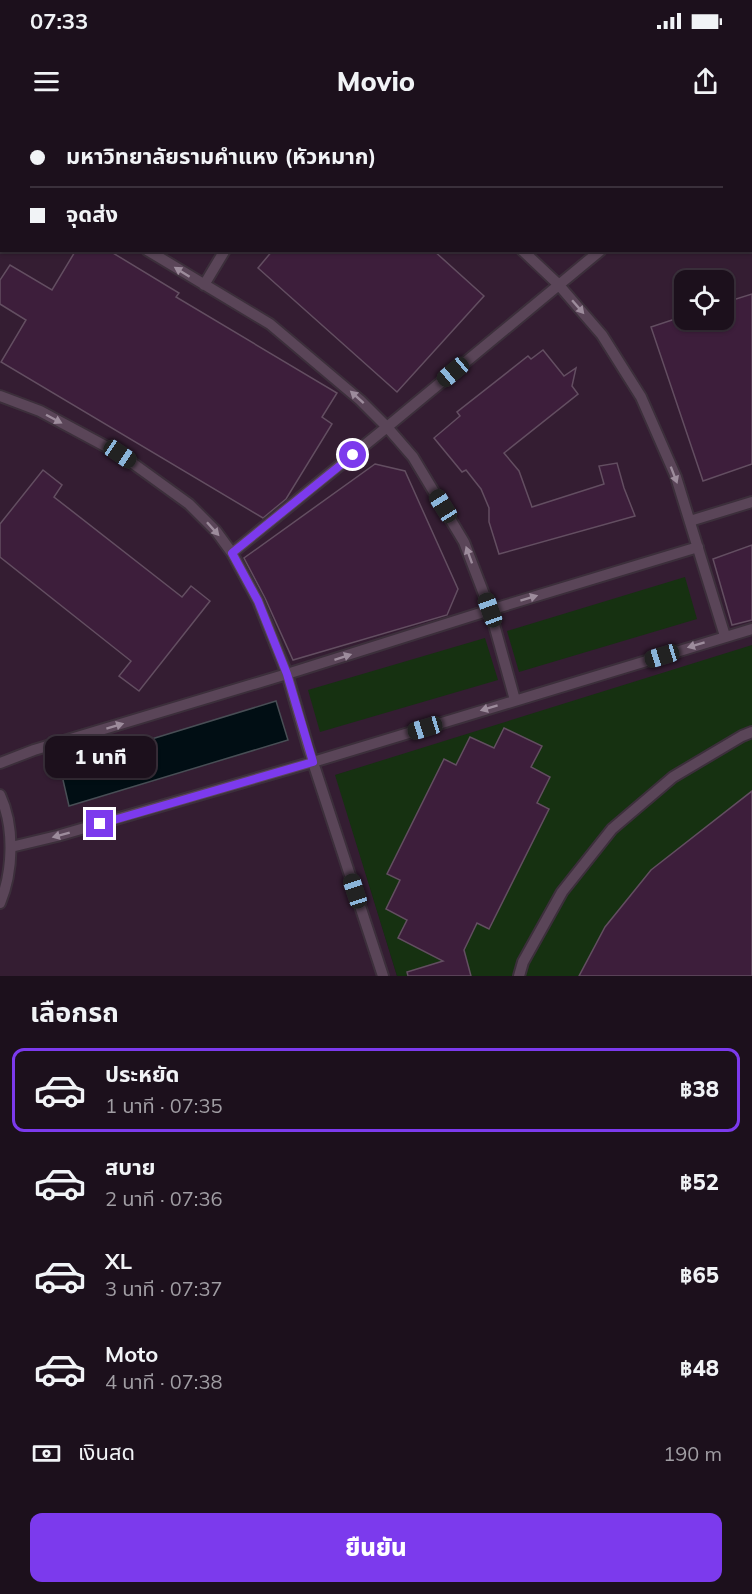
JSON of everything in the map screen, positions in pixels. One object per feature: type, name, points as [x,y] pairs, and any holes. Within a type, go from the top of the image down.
[{"type":"lane","points":[[150,252],[270,324],[360,400],[413,457],[464,542],[490,610],[515,700]]},
{"type":"lane","points":[[204,285],[224,252]]},
{"type":"lane","points":[[524,252],[558,284],[602,335],[641,397],[676,477],[725,636]]},
{"type":"lane","points":[[232,553],[598,252]]},
{"type":"lane","points":[[0,396],[40,411],[120,454],[189,504],[216,531],[232,553],[258,601],[287,674],[313,762],[383,976]]},
{"type":"lane","points":[[690,521],[752,502]]},
{"type":"lane","points":[[0,763],[34,750],[698,547]]},
{"type":"lane","points":[[11,847],[57,836],[313,762],[752,628]]},
{"type":"lane","points":[[519,976],[523,963],[562,892],[612,830],[673,777],[752,732]]},
{"type":"lane","points":[[0,795],[5,806],[11,847],[6,888],[0,903]]},
{"type":"shaded area","points":[[0,252],[752,252],[752,651],[336,775],[397,976],[0,976]]},
{"type":"shaded area","points":[[276,701],[288,740],[69,806],[60,767]]},
{"type":"green space","points":[[685,577],[697,619],[519,672],[507,631]]},
{"type":"green space","points":[[485,638],[498,680],[320,732],[308,690]]},
{"type":"green space","points":[[752,645],[752,976],[397,976],[335,775]]},
{"type":"building","points":[[75,252],[111,252],[179,293],[176,297],[337,393],[322,417],[332,424],[286,499],[263,518],[1,362],[26,320],[0,304],[0,280],[10,265],[52,290]]},
{"type":"building","points":[[271,252],[435,252],[484,296],[397,392],[258,268]]},
{"type":"building","points":[[752,294],[752,464],[703,481],[651,327],[674,319],[674,330],[734,330],[734,300]]},
{"type":"building","points":[[543,350],[564,376],[576,368],[572,386],[578,394],[504,453],[519,471],[532,507],[604,484],[599,466],[617,463],[635,516],[499,554],[489,522],[489,508],[481,489],[466,470],[462,472],[434,438],[460,416],[457,412],[528,356],[531,359]]},
{"type":"building","points":[[375,464],[405,471],[458,589],[447,615],[293,660],[244,558]]},
{"type":"building","points":[[43,470],[62,485],[54,497],[182,597],[191,586],[210,601],[139,691],[119,676],[131,661],[0,557],[0,524]]},
{"type":"building","points":[[752,545],[752,620],[732,625],[713,559]]},
{"type":"building","points":[[504,728],[542,746],[531,767],[550,777],[537,803],[549,809],[489,929],[477,923],[464,950],[471,976],[408,976],[407,972],[443,961],[398,938],[407,920],[386,909],[400,880],[387,874],[444,759],[456,765],[470,737],[494,748]]},
{"type":"building","points":[[752,791],[752,976],[579,976],[605,927],[651,870]]},
{"type":"route","points":[[100,824],[313,762],[287,674],[258,601],[232,553],[353,455]]}]
